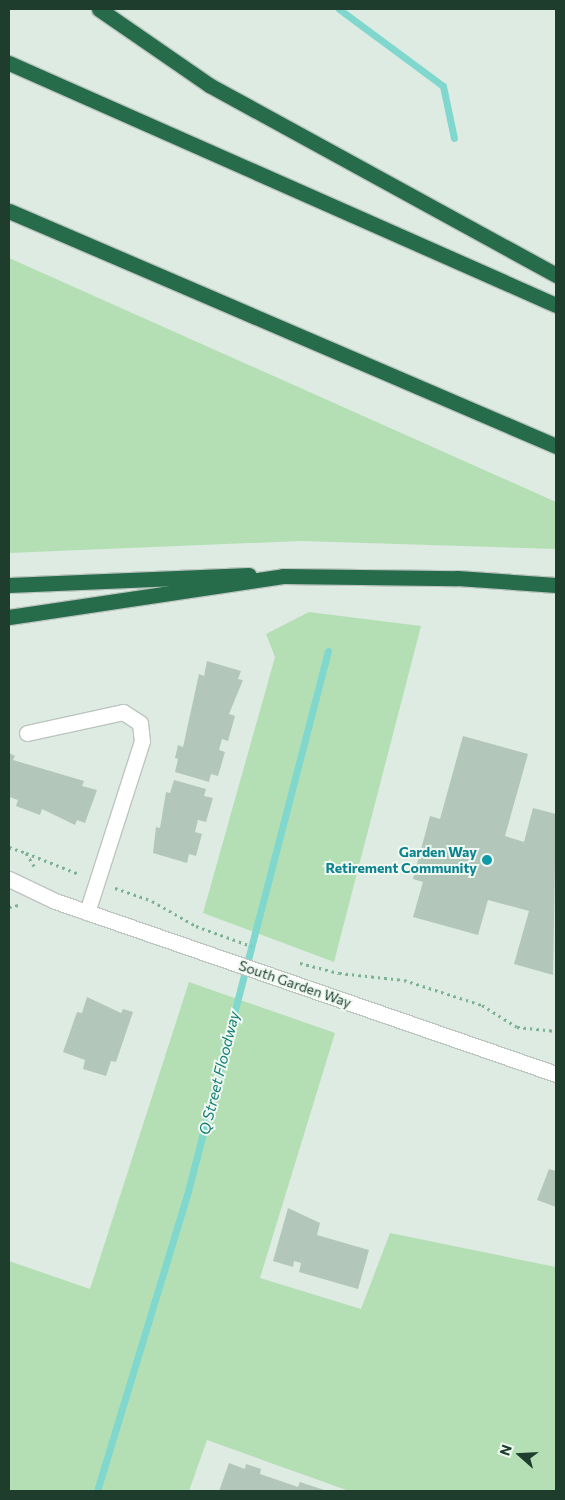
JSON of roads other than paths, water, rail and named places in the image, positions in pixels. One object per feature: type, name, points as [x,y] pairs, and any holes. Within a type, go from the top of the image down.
[{"type":"highway","points":[[99,9],[209,84],[556,275]]},
{"type":"highway","points":[[9,63],[556,305]]},
{"type":"highway","points":[[9,211],[556,446]]},
{"type":"highway","points":[[9,585],[208,574],[457,578],[556,585]]},
{"type":"highway","points":[[9,617],[283,576]]},
{"type":"street","points":[[27,733],[123,712],[140,723],[142,741],[87,912]]},
{"type":"street","name":"South Garden Way","points":[[9,879],[34,893]]},
{"type":"street","name":"South Garden Way","points":[[9,887],[34,893],[556,1074]]},
{"type":"waterway","name":"Q Street Floodway","points":[[339,9],[443,86],[454,138]]},
{"type":"waterway","name":"Q Street Floodway","points":[[97,1491],[187,1195],[328,651]]},
{"type":"place","name":"Garden Way Retirement Community","points":[[487,860]]}]
